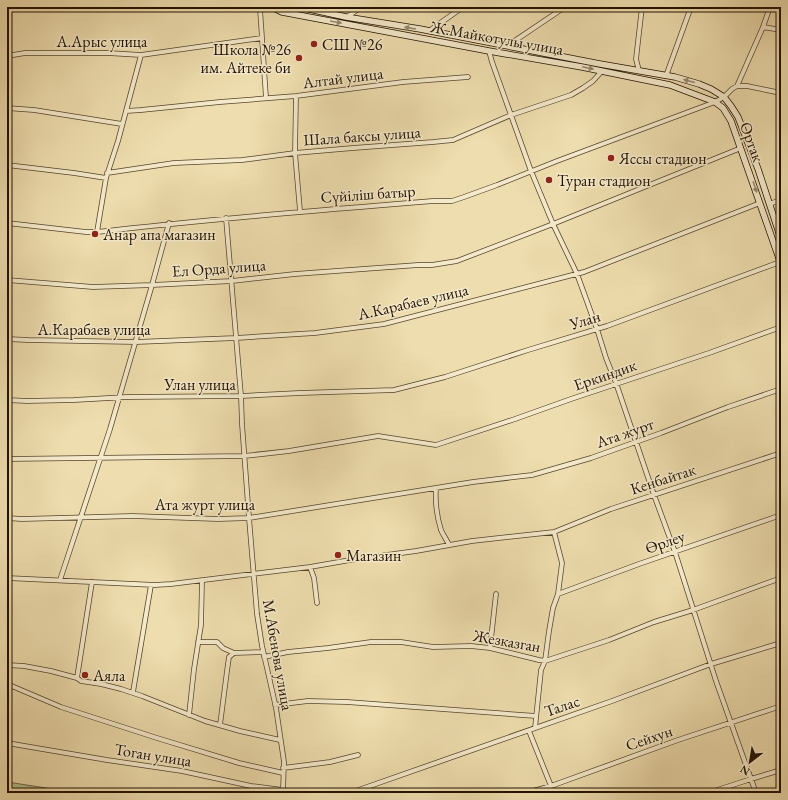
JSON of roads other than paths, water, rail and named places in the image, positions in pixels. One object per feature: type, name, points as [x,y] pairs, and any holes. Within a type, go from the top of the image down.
[{"type":"street","points":[[240,7],[260,8],[266,98]]},
{"type":"street","name":"Ж.Майкотулы улица","points":[[272,7],[282,12],[670,85],[715,102]]},
{"type":"street","name":"Ж.Майкотулы улица","points":[[300,7],[346,17],[429,31],[666,76],[699,84],[724,97]]},
{"type":"street","points":[[346,17],[361,7]]},
{"type":"street","points":[[429,31],[463,7]]},
{"type":"street","points":[[507,46],[565,7]]},
{"type":"street","points":[[639,71],[636,59],[642,7]]},
{"type":"street","points":[[666,76],[691,7]]},
{"type":"street","points":[[770,7],[763,27],[737,86],[747,86],[781,93]]},
{"type":"street","points":[[763,27],[781,30]]},
{"type":"street","name":"А.Арыс улица","points":[[7,56],[25,52],[141,55],[262,38]]},
{"type":"street","points":[[489,51],[531,171],[553,224],[577,274],[597,329],[654,496],[675,552],[730,722],[756,793]]},
{"type":"street","points":[[542,60],[543,53]]},
{"type":"street","points":[[97,232],[107,173],[118,141],[141,55]]},
{"type":"street","name":"Шала баксы улица","points":[[107,173],[174,163],[242,160],[295,153],[453,140],[511,115],[571,95],[588,85],[602,71]]},
{"type":"street","name":"Алтай улица","points":[[126,111],[296,96],[403,82],[468,77]]},
{"type":"street","name":"Сүйіліш батыр","points":[[7,223],[97,232],[169,223],[300,211],[433,201],[452,201],[715,102],[724,97],[737,86]]},
{"type":"street","points":[[296,96],[295,153],[300,211]]},
{"type":"street","name":"Ортак","points":[[724,97],[738,117],[758,169],[781,239]]},
{"type":"street","name":"Ортак","points":[[715,102],[723,108],[731,121],[781,263]]},
{"type":"street","points":[[7,108],[34,110],[122,124]]},
{"type":"street","name":"Ел Орда улица","points":[[7,280],[94,287],[152,285],[232,281],[295,274],[432,265],[457,261],[741,148]]},
{"type":"street","points":[[7,165],[106,178]]},
{"type":"street","points":[[769,204],[781,200]]},
{"type":"street","name":"А.Карабаев улица","points":[[7,339],[136,342],[316,334],[384,324],[577,274],[760,203]]},
{"type":"street","name":"М.Абенова улица","points":[[226,218],[257,614],[275,705],[284,762],[284,773],[280,791]]},
{"type":"street","points":[[60,580],[120,397],[169,223]]},
{"type":"street","name":"Улан","points":[[394,390],[445,377],[597,329],[781,263]]},
{"type":"street","name":"Еркиндик","points":[[244,456],[289,451],[378,436],[436,445],[709,353],[781,327]]},
{"type":"street","name":"Ата журт","points":[[473,482],[532,475],[591,458],[781,389]]},
{"type":"street","name":"Улан улица","points":[[7,400],[27,402],[120,397],[241,396],[394,390]]},
{"type":"street","name":"Кенбайтак","points":[[253,574],[310,567],[472,541],[554,532],[611,509],[781,453]]},
{"type":"street","points":[[7,459],[244,456]]},
{"type":"street","name":"Ата журт улица","points":[[7,518],[22,519],[133,516],[218,519],[249,518],[473,482]]},
{"type":"street","points":[[436,488],[435,499],[438,517],[442,531],[449,545]]},
{"type":"street","name":"Өрлеу","points":[[558,594],[639,564],[781,515]]},
{"type":"street","points":[[535,728],[542,670],[545,661],[549,630],[558,594],[562,563],[554,532]]},
{"type":"street","points":[[310,567],[314,578],[317,603]]},
{"type":"street","points":[[7,578],[151,585],[253,574]]},
{"type":"street","name":"Жезказган","points":[[234,653],[264,655],[371,642],[401,642],[433,647],[471,646],[490,648],[545,661],[609,640],[654,622],[693,610],[781,578]]},
{"type":"street","points":[[190,715],[194,669],[201,625],[202,580]]},
{"type":"street","points":[[77,678],[92,582]]},
{"type":"street","points":[[133,692],[151,585]]},
{"type":"street","points":[[490,648],[496,594]]},
{"type":"street","points":[[198,642],[217,642],[222,648],[234,653],[229,657],[220,725]]},
{"type":"street","name":"Талас","points":[[350,793],[504,738],[529,731],[711,664],[781,643]]},
{"type":"street","points":[[7,666],[24,666],[51,671],[77,678],[81,681],[101,684],[133,692],[205,721],[280,740]]},
{"type":"street","name":"Тоган улица","points":[[7,684],[61,707],[208,754],[239,763],[284,773]]},
{"type":"street","points":[[275,705],[308,701],[347,702],[536,716]]},
{"type":"street","name":"Сейхун","points":[[526,793],[551,786],[730,722],[781,706]]},
{"type":"street","points":[[529,731],[551,786],[552,793]]},
{"type":"street","name":"Тоган улица","points":[[7,743],[182,771],[251,786],[295,793]]},
{"type":"street","points":[[284,768],[330,762],[358,755]]},
{"type":"street","points":[[708,793],[781,770]]},
{"type":"place","name":"СШ №26","points":[[314,44]]},
{"type":"place","name":"Школа №26 им. Айтеке би","points":[[299,58]]},
{"type":"place","name":"Яссы стадион","points":[[611,158]]},
{"type":"place","name":"Туран стадион","points":[[549,180]]},
{"type":"place","name":"Анар апа магазин","points":[[95,234]]},
{"type":"place","name":"Магазин","points":[[338,555]]},
{"type":"place","name":"Аяла","points":[[85,675]]}]
